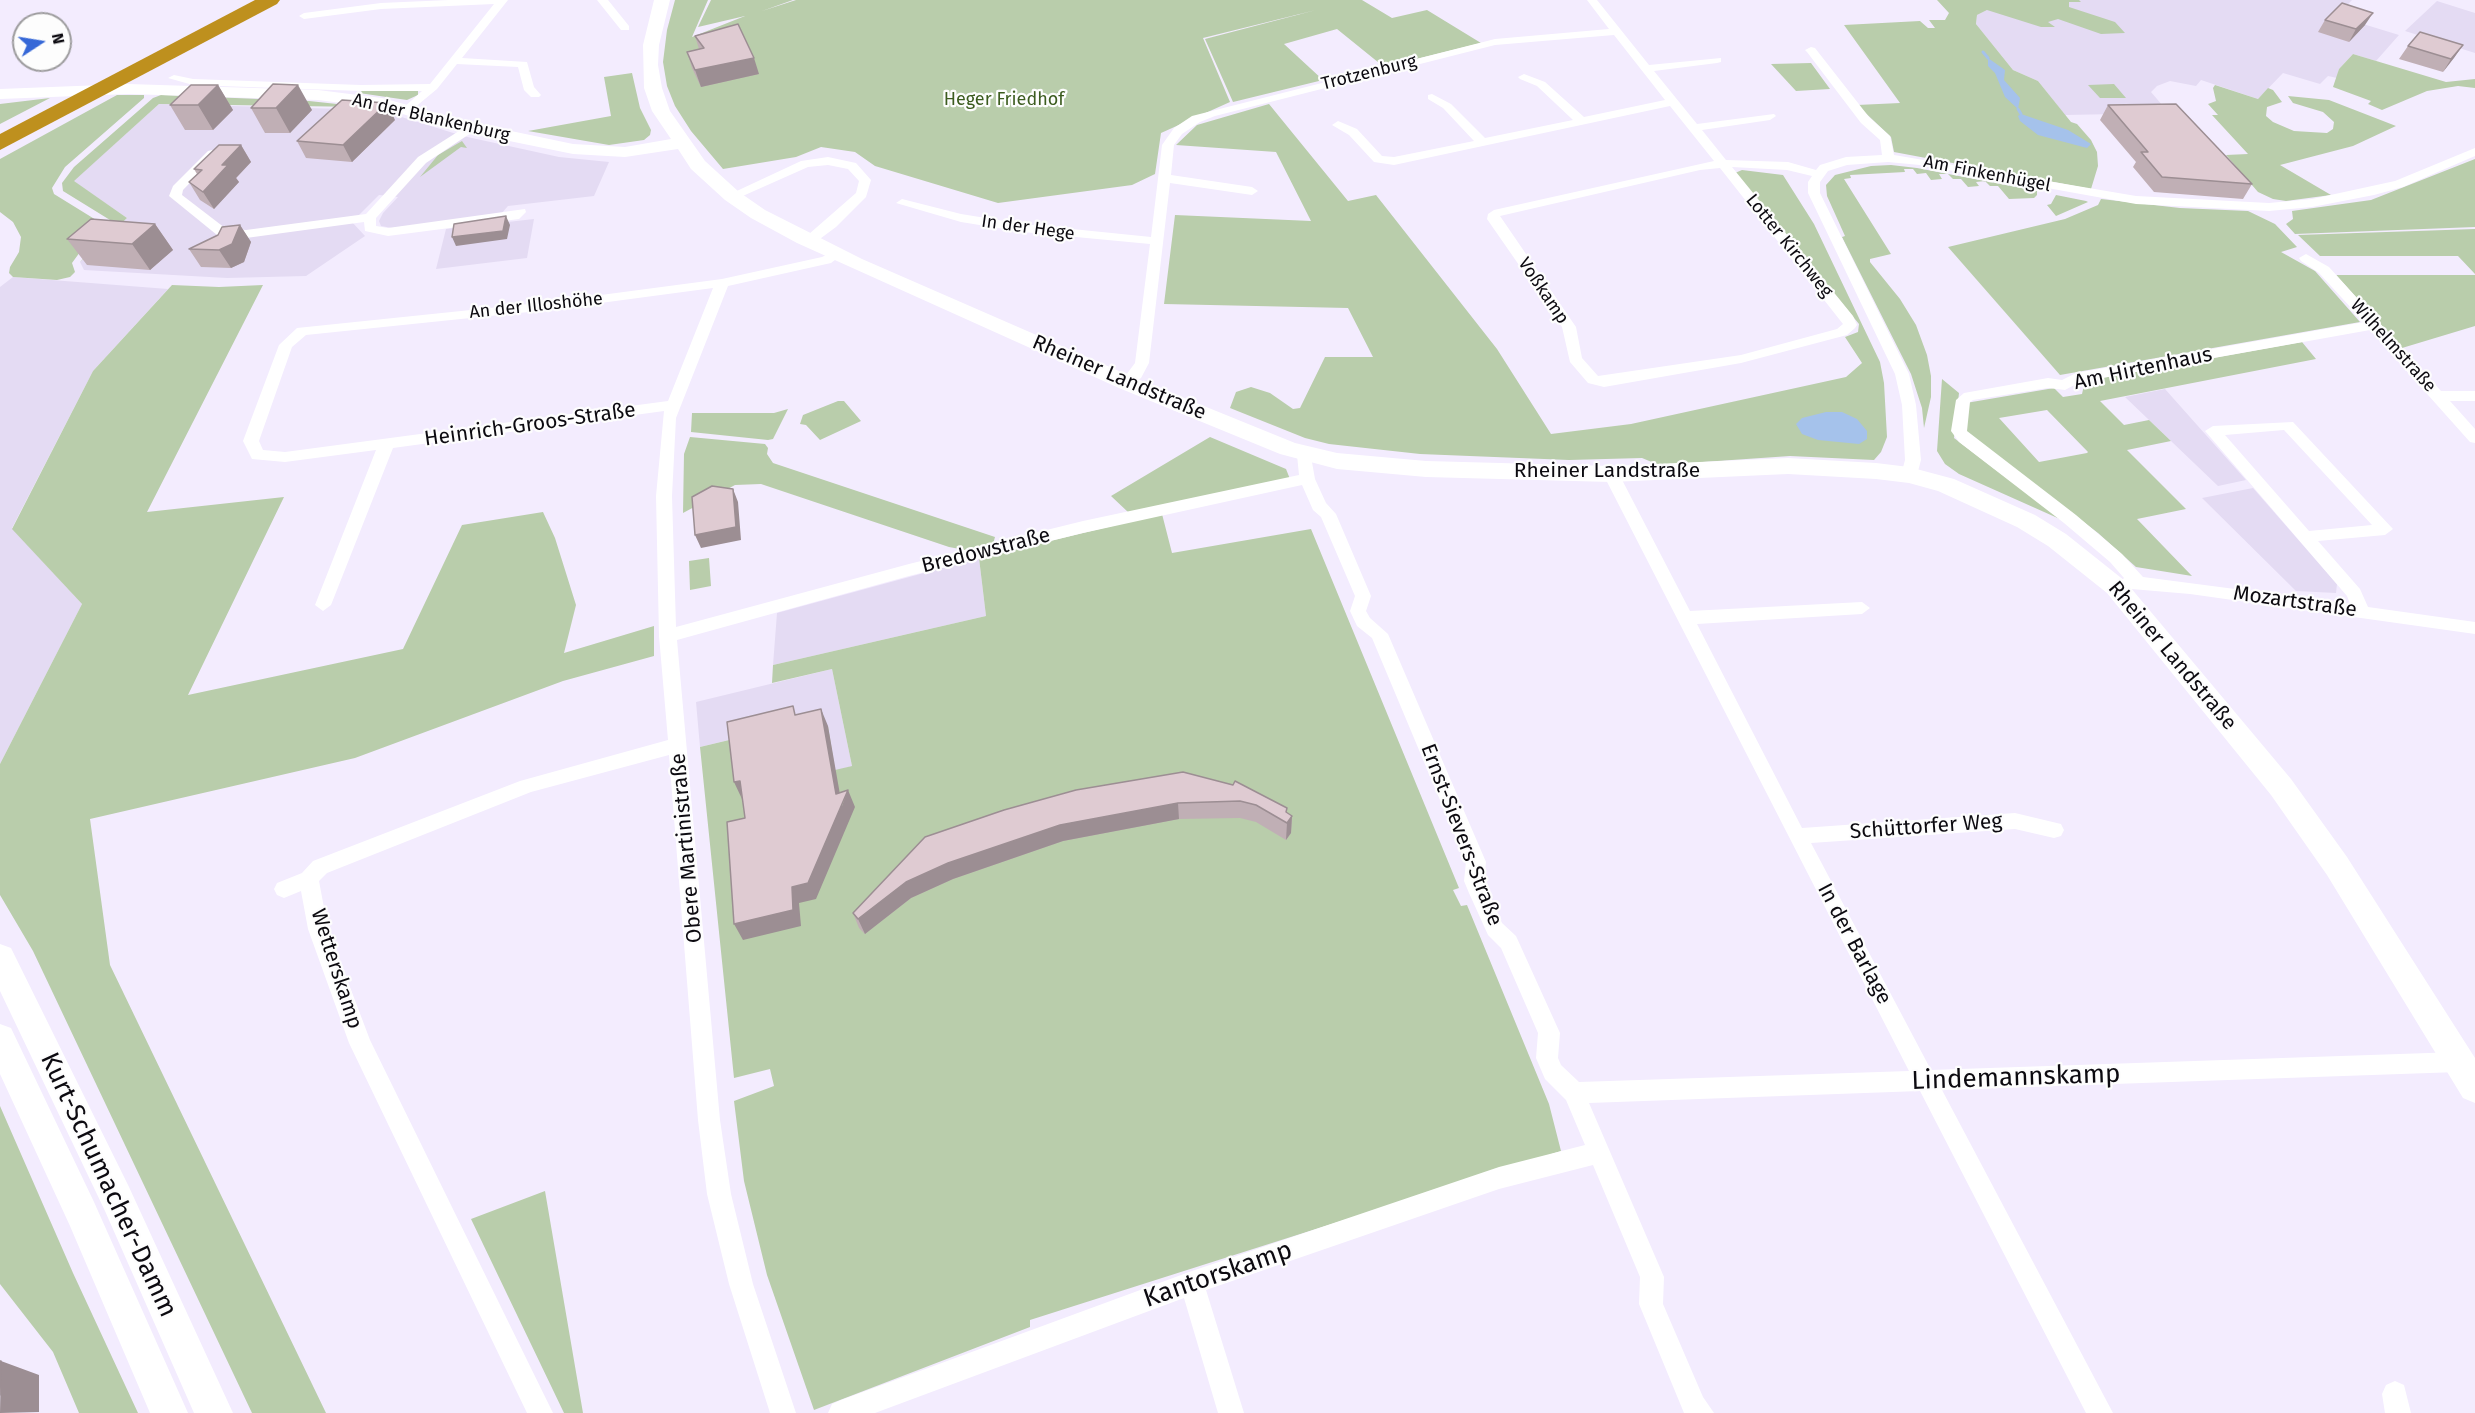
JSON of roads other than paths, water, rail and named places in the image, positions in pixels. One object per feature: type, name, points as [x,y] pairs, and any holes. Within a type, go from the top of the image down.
[{"type":"highway","points":[[0,144],[251,0]]},
{"type":"highway","points":[[0,133],[69,98],[115,84],[270,0]]},
{"type":"highway","points":[[0,150],[68,114],[92,91]]},
{"type":"street","points":[[602,0],[625,28]]},
{"type":"street","name":"Rheiner Landstraße","points":[[662,0],[651,45],[652,88],[661,111],[681,143],[698,165],[732,196],[758,214],[836,254],[1128,383],[1305,455],[1337,461],[1425,469],[1611,474],[1798,466],[1910,475],[1974,495],[2026,521],[2127,585],[2287,795],[2337,866],[2475,1087]]},
{"type":"street","name":"Lotter Kirchweg","points":[[1592,0],[1848,319],[1851,325],[1847,329]]},
{"type":"street","points":[[304,16],[381,6],[502,1]]},
{"type":"street","points":[[408,110],[433,87],[502,1]]},
{"type":"street","name":"Trotzenburg","points":[[1128,383],[1136,375],[1142,363],[1168,146],[1174,136],[1196,119],[1495,42],[1617,32]]},
{"type":"street","points":[[1811,50],[1865,120],[1886,139],[1888,158]]},
{"type":"street","points":[[1646,69],[1716,60]]},
{"type":"street","points":[[454,61],[523,64],[528,88],[535,95]]},
{"type":"street","points":[[1524,77],[1541,84],[1581,121]]},
{"type":"street","name":"An der Blankenburg","points":[[174,78],[193,82],[339,87],[433,87]]},
{"type":"street","name":"An der Blankenburg","points":[[0,94],[128,89],[351,98],[408,110],[470,128],[554,146],[597,152],[650,150],[681,143]]},
{"type":"street","points":[[1432,97],[1447,106],[1482,142]]},
{"type":"street","points":[[1338,125],[1353,132],[1378,159],[1394,161],[1673,102]]},
{"type":"street","points":[[1694,128],[1770,116]]},
{"type":"street","points":[[226,147],[209,156],[177,189],[175,196],[222,232],[246,234],[370,217],[422,160],[470,128]]},
{"type":"street","name":"Am Finkenhügel","points":[[1817,174],[1824,168],[1846,161],[1888,158],[1920,161],[2136,200],[2258,207],[2312,203],[2370,192],[2398,184],[2475,152]]},
{"type":"street","points":[[732,196],[805,164],[828,161],[852,166],[865,180],[862,194],[831,224],[808,241]]},
{"type":"street","name":"Lotter Kirchweg","points":[[1723,164],[1788,166],[1817,174]]},
{"type":"street","name":"Voßkamp","points":[[1723,164],[1700,166],[1499,211],[1494,214],[1493,219],[1569,327],[1575,358],[1593,380],[1604,382],[1741,359],[1847,329]]},
{"type":"street","points":[[1817,174],[1814,193],[1902,374],[1909,405],[1913,460],[1910,475]]},
{"type":"street","points":[[1164,178],[1193,180],[1252,191]]},
{"type":"street","name":"In der Hege","points":[[902,203],[962,218],[1034,230],[1155,241]]},
{"type":"street","points":[[370,217],[370,228],[388,232],[514,216],[520,212]]},
{"type":"street","name":"An der Illoshöhe","points":[[269,391],[286,345],[302,331],[548,306],[722,283],[826,260],[836,254]]},
{"type":"street","name":"Wilhelmstraße","points":[[2306,258],[2324,270],[2475,438]]},
{"type":"street","name":"Obere Martinistraße","points":[[722,283],[684,386],[669,418],[664,496],[668,636],[709,1120],[719,1194],[741,1284],[783,1413]]},
{"type":"street","name":"Am Hirtenhaus","points":[[2127,585],[2116,558],[2070,519],[1964,438],[1959,431],[1963,400],[1969,396],[2048,383],[2065,386],[2076,378],[2373,326]]},
{"type":"street","name":"Heinrich-Groos-Straße","points":[[269,391],[251,441],[257,455],[285,457],[674,405]]},
{"type":"street","points":[[2437,396],[2475,396]]},
{"type":"street","points":[[2304,537],[2385,529],[2288,425],[2213,431],[2257,483],[2304,537],[2354,593],[2361,612]]},
{"type":"street","points":[[323,605],[386,445]]},
{"type":"street","name":"Ernst-Sievers-Straße","points":[[1305,455],[1307,479],[1319,506],[1328,514],[1363,596],[1358,611],[1363,621],[1379,634],[1476,862],[1474,881],[1479,893],[1495,929],[1509,942],[1549,1033],[1547,1058],[1553,1072],[1574,1093],[1652,1276],[1651,1305],[1694,1406],[1701,1413]]},
{"type":"street","name":"In der Barlage","points":[[1611,474],[1797,836],[2100,1413]]},
{"type":"street","name":"Bredowstraße","points":[[668,636],[1083,527],[1307,479]]},
{"type":"street","name":"Mozartstraße","points":[[2127,585],[2475,627]]},
{"type":"street","points":[[1685,618],[1862,608]]},
{"type":"street","name":"Wetterskamp","points":[[540,1413],[360,1043],[318,929],[309,879],[320,867],[527,786],[615,760],[678,745]]},
{"type":"street","name":"Schüttorfer Weg","points":[[1797,836],[2015,821],[2054,830]]},
{"type":"street","points":[[284,889],[309,879]]},
{"type":"street","name":"Kurt-Schumacher-Damm","points":[[0,958],[117,1199],[214,1413]]},
{"type":"street","name":"Kurt-Schumacher-Damm","points":[[0,1039],[82,1214],[169,1413]]},
{"type":"street","name":"Lindemannskamp","points":[[1574,1093],[2458,1062]]},
{"type":"street","name":"Kantorskamp","points":[[841,1413],[1192,1283],[1499,1179],[1599,1152]]},
{"type":"street","points":[[1192,1283],[1231,1413]]},
{"type":"water","points":[[1988,58],[2005,70],[2004,80],[2020,98],[2018,109],[2005,97],[1995,73],[1988,66]]},
{"type":"water","points":[[2021,114],[2068,130],[2091,144],[2087,148],[2038,135],[2020,121],[2018,116]]},
{"type":"water","points":[[1826,412],[1842,412],[1857,419],[1867,431],[1867,439],[1859,444],[1818,440],[1802,434],[1796,424],[1802,418]]},
{"type":"waterway","points":[[1983,52],[1988,58]]},
{"type":"waterway","points":[[2018,109],[2021,114]]},
{"type":"park label","name":"Heger Friedhof","points":[[1004,100]]}]
